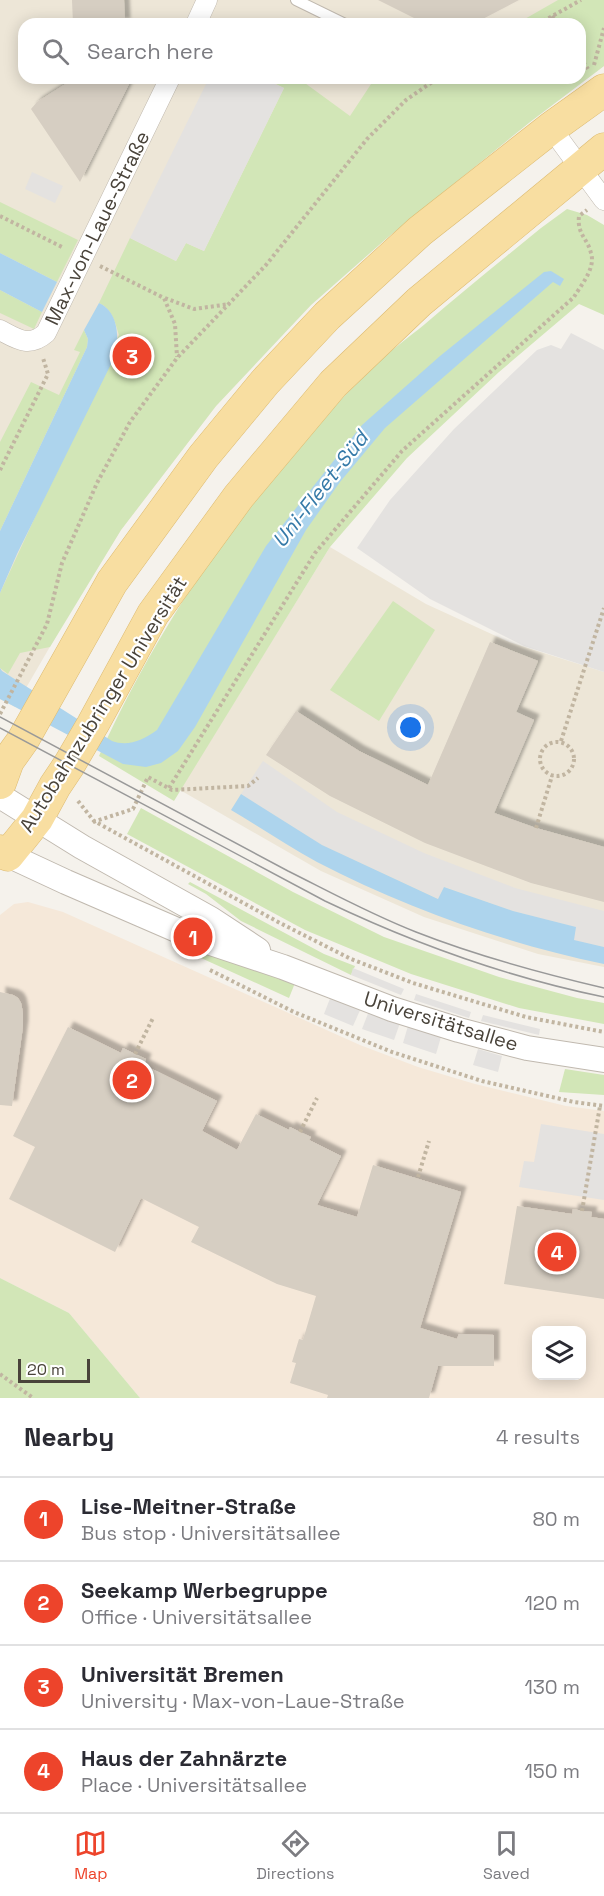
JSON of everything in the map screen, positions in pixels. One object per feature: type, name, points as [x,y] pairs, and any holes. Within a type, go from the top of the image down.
[{"type":"main road","points":[[0,783],[8,761],[112,582],[203,457],[265,382],[327,316],[420,231],[550,128],[598,82]]},
{"type":"main road","name":"Autobahnzubringer Universität","points":[[3,857],[37,819],[87,735],[153,614],[239,496],[333,384],[419,302],[604,148]]},
{"type":"street","points":[[199,18],[207,0]]},
{"type":"street","name":"Max-von-Laue-Straße","points":[[0,330],[23,342],[39,339],[46,333],[167,84]]},
{"type":"street","points":[[550,128],[603,199]]},
{"type":"street","name":"Universitätsallee","points":[[0,796],[91,852],[211,919],[283,967]]},
{"type":"street","name":"Universitätsallee","points":[[3,857],[193,937],[283,967],[392,1008],[459,1030],[527,1048],[604,1060]]},
{"type":"lane","points":[[296,0],[333,18]]},
{"type":"path","points":[[548,18],[581,0]]},
{"type":"path","points":[[598,82],[604,28]]},
{"type":"path","points":[[2,709],[47,624],[62,563],[98,483],[130,422],[177,358],[266,265],[367,139],[406,100],[429,84]]},
{"type":"path","points":[[169,788],[315,553],[402,451],[574,297],[590,270],[592,254],[578,226],[579,216],[603,199]]},
{"type":"path","points":[[0,216],[164,298],[194,309],[231,303]]},
{"type":"path","points":[[164,298],[175,324],[177,358]]},
{"type":"path","points":[[0,470],[48,374],[39,339]]},
{"type":"path","points":[[561,741],[604,608]]},
{"type":"path","points":[[561,741],[573,750],[574,764],[565,775],[552,776],[541,767],[540,752],[548,743],[561,741]]},
{"type":"path","points":[[536,828],[552,776]]},
{"type":"path","points":[[258,778],[248,786],[172,790],[148,777],[133,809],[94,821],[280,924],[351,959],[413,983],[526,1017],[604,1032]]},
{"type":"path","points":[[201,965],[294,1012],[392,1052],[482,1081],[602,1106],[582,1211]]},
{"type":"path","points":[[135,1054],[153,1018]]},
{"type":"path","points":[[300,1132],[317,1098]]},
{"type":"path","points":[[418,1177],[429,1141]]},
{"type":"path","points":[[0,1374],[33,1398]]},
{"type":"shaded area","points":[[0,0],[604,0],[604,66],[586,80],[586,18],[18,18],[18,84],[580,84],[387,238],[311,305],[216,406],[121,530],[15,707],[0,699]]},
{"type":"shaded area","points":[[206,84],[275,84],[284,88],[204,251],[186,243],[176,261],[130,238]]},
{"type":"shaded area","points":[[32,172],[63,186],[55,203],[25,189]]},
{"type":"shaded area","points":[[571,333],[604,350],[604,672],[524,646],[430,599],[357,548],[390,500],[454,429],[537,350],[551,345],[561,349]]},
{"type":"shaded area","points":[[330,547],[426,604],[509,642],[604,672],[604,967],[538,954],[424,917],[321,871],[180,790]]},
{"type":"shaded area","points":[[263,761],[337,812],[424,853],[515,888],[604,911],[604,947],[573,940],[575,927],[513,911],[445,887],[439,899],[322,845],[241,794]]},
{"type":"shaded area","points":[[28,902],[63,912],[360,1045],[418,1067],[475,1084],[566,1106],[604,1111],[604,1398],[140,1398],[69,1313],[0,1278],[0,915],[14,904]]},
{"type":"shaded area","points":[[353,968],[404,989],[401,995],[351,975]]},
{"type":"shaded area","points":[[416,994],[471,1012],[469,1018],[414,1000]]},
{"type":"shaded area","points":[[331,996],[361,1008],[353,1026],[324,1014]]},
{"type":"shaded area","points":[[369,1011],[400,1023],[394,1040],[362,1029]]},
{"type":"shaded area","points":[[483,1015],[540,1029],[539,1035],[481,1021]]},
{"type":"shaded area","points":[[408,1026],[441,1037],[436,1054],[403,1043]]},
{"type":"shaded area","points":[[478,1049],[502,1056],[498,1072],[473,1065]]},
{"type":"shaded area","points":[[541,1124],[604,1134],[604,1200],[519,1187],[524,1161],[534,1162]]},
{"type":"green space","points":[[558,0],[604,0],[604,66],[586,80],[586,18],[526,18]]},
{"type":"green space","points":[[276,84],[306,84],[350,116],[371,84],[580,84],[387,238],[311,305],[216,406],[121,530],[50,647],[20,653],[8,674],[0,668],[0,593],[119,335],[110,312],[99,303],[130,238],[176,261],[186,243],[204,251],[284,88]]},
{"type":"green space","points":[[0,202],[78,240],[57,282],[0,253]]},
{"type":"green space","points":[[567,209],[587,215],[604,225],[604,315],[579,304],[499,372],[407,458],[330,547],[174,801],[99,756],[125,702],[185,598],[219,547],[293,452],[334,407],[388,354]]},
{"type":"green space","points":[[0,290],[42,312],[34,329],[0,313]]},
{"type":"green space","points":[[84,330],[88,339],[87,347],[0,531],[0,442],[31,382],[59,395],[80,352],[74,350]]},
{"type":"green space","points":[[393,601],[435,630],[379,721],[330,690]]},
{"type":"green space","points":[[141,808],[293,892],[384,937],[499,977],[604,1003],[604,1024],[519,1008],[411,974],[305,930],[127,834]]},
{"type":"green space","points":[[190,882],[324,954],[355,966],[351,975],[241,921],[206,894],[188,884]]},
{"type":"green space","points":[[206,948],[295,983],[289,998],[201,958]]},
{"type":"green space","points":[[565,1069],[604,1075],[604,1095],[559,1092]]},
{"type":"green space","points":[[0,1278],[69,1313],[140,1398],[0,1398]]},
{"type":"water","points":[[0,253],[57,282],[42,312],[0,290]]},
{"type":"water","name":"Uni-Fleet-Süd","points":[[551,271],[564,279],[560,286],[553,282],[385,428],[340,482],[306,530],[195,727],[178,751],[161,763],[146,767],[123,764],[0,699],[0,668],[112,741],[135,742],[157,730],[266,546],[362,425],[440,356],[544,272]]},
{"type":"water","points":[[99,303],[114,318],[117,339],[116,354],[0,593],[0,531],[87,347],[88,339],[84,330]]},
{"type":"water","points":[[241,794],[322,845],[438,899],[444,887],[513,911],[576,927],[574,940],[604,947],[604,964],[530,946],[457,923],[351,879],[306,856],[231,810]]},
{"type":"building","points":[[72,0],[124,0],[125,18],[73,18]]},
{"type":"building","points":[[378,0],[519,0],[484,18],[414,18]]},
{"type":"building","points":[[66,84],[129,84],[80,182],[31,109],[37,102]]},
{"type":"building","points":[[490,642],[538,661],[516,712],[534,720],[494,813],[536,828],[604,847],[604,902],[531,883],[425,843],[330,796],[266,755],[296,711],[359,751],[428,785]]},
{"type":"building","points":[[0,992],[18,998],[23,1013],[12,1106],[0,1105]]},
{"type":"building","points":[[68,1027],[121,1053],[123,1048],[146,1059],[144,1065],[217,1101],[202,1131],[237,1150],[256,1114],[289,1130],[290,1127],[311,1137],[309,1140],[341,1156],[317,1205],[357,1217],[373,1165],[461,1192],[420,1328],[457,1339],[459,1334],[494,1335],[494,1366],[438,1366],[429,1398],[327,1398],[328,1395],[290,1383],[296,1363],[292,1362],[299,1339],[303,1340],[316,1296],[277,1284],[191,1242],[199,1227],[141,1198],[115,1252],[9,1199],[35,1147],[13,1136]]},
{"type":"building","points":[[517,1206],[572,1214],[573,1209],[592,1212],[591,1217],[604,1219],[604,1299],[504,1284]]},
{"type":"tram line","points":[[0,717],[288,871],[383,918],[439,941],[485,956],[604,988]]},
{"type":"tram line","points":[[0,728],[359,917],[462,958],[532,980],[604,997]]},
{"type":"place","name":"Universität Bremen","points":[[132,356]]},
{"type":"place","name":"Lise-Meitner-Straße","points":[[193,937]]},
{"type":"place","name":"Seekamp Werbegruppe","points":[[132,1080]]},
{"type":"place","name":"Haus der Zahnärzte","points":[[557,1252]]}]
